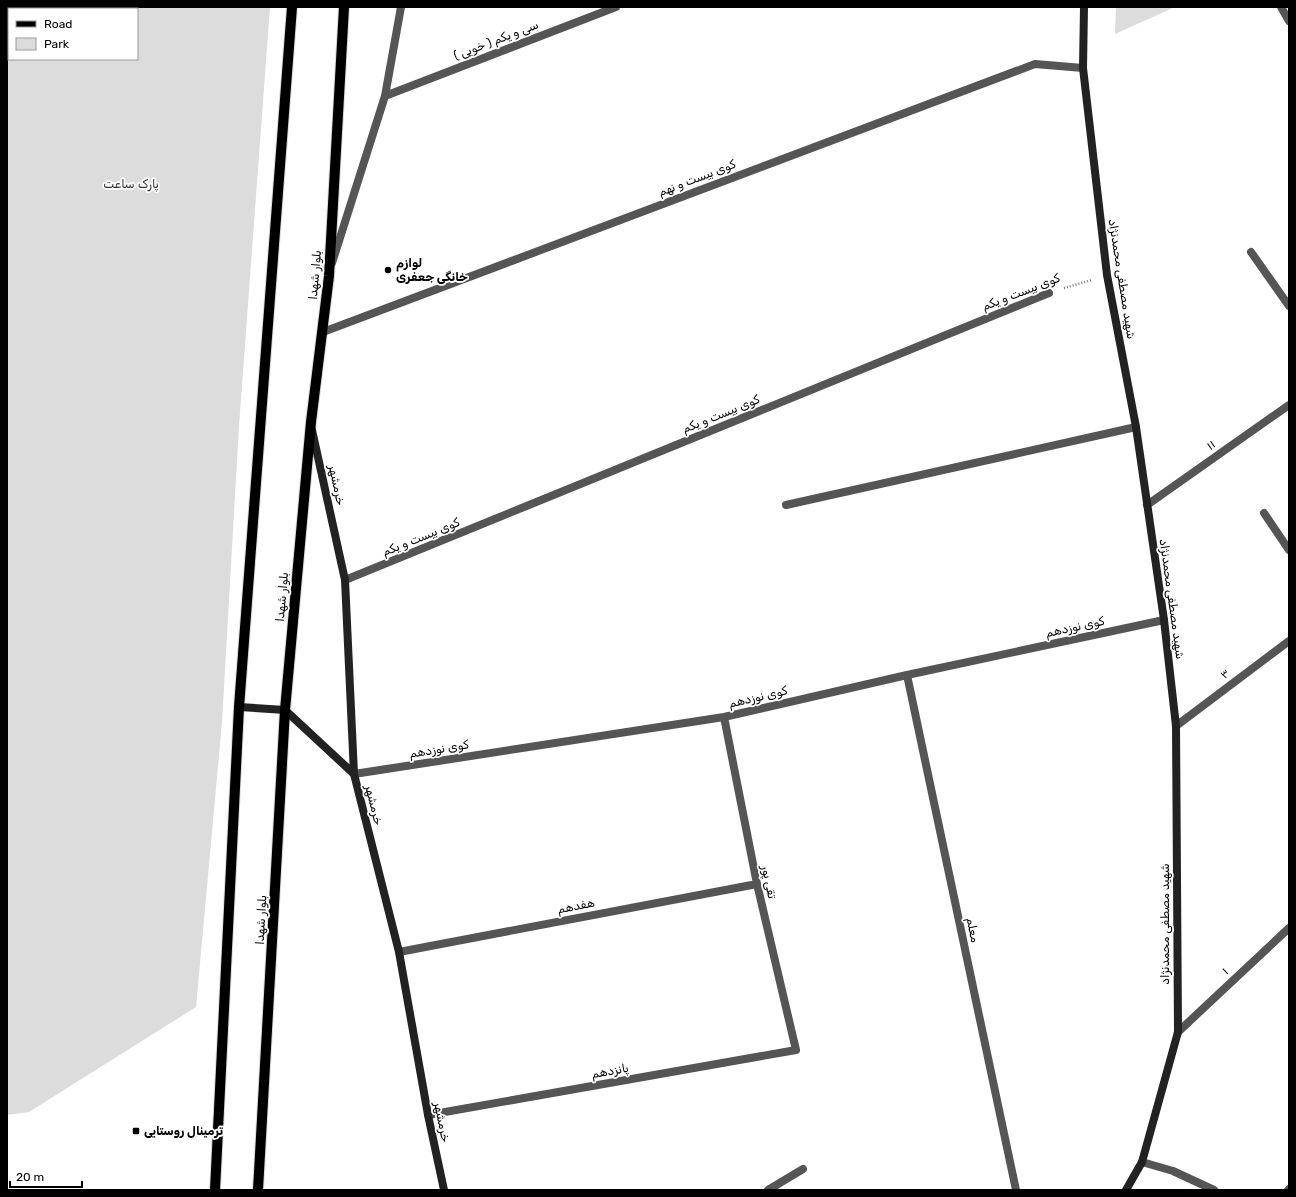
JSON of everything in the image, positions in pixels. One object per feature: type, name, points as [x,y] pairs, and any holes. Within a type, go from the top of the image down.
[{"type":"main road","points":[[214,1190],[239,707],[292,7]]},
{"type":"main road","name":"بلوار شهدا","points":[[258,1190],[285,710],[311,422],[323,332],[328,276],[344,7]]},
{"type":"main road","name":"شهید مصطفی محمدنژاد","points":[[1084,7],[1083,68],[1107,275],[1136,428],[1164,620],[1176,726],[1178,1032],[1142,1162],[1126,1190]]},
{"type":"main road","name":"خرمشهر","points":[[311,422],[345,580],[354,774],[399,952],[428,1115],[444,1190]]},
{"type":"main road","points":[[239,707],[285,710],[354,774]]},
{"type":"street","points":[[328,276],[385,96],[401,7]]},
{"type":"street","name":"سی و یکم ( خویی )","points":[[385,96],[616,7]]},
{"type":"street","points":[[1281,7],[1289,21]]},
{"type":"street","name":"کوی بیست و نهم","points":[[323,332],[1035,64],[1083,68]]},
{"type":"street","points":[[1251,252],[1289,306]]},
{"type":"street","name":"کوی بیست و یکم","points":[[345,580],[1049,293]]},
{"type":"street","name":"۱۱","points":[[1147,505],[1289,405]]},
{"type":"street","points":[[786,505],[1136,428]]},
{"type":"street","points":[[1264,513],[1289,550]]},
{"type":"street","name":"کوی نوزدهم","points":[[354,774],[724,717],[907,675],[1164,620]]},
{"type":"street","name":"۳","points":[[1176,726],[1289,641]]},
{"type":"street","name":"معلم","points":[[907,675],[1016,1190]]},
{"type":"street","name":"تقی پور","points":[[724,717],[757,884],[796,1050]]},
{"type":"street","name":"هفدهم","points":[[399,952],[757,884]]},
{"type":"street","name":"۱","points":[[1178,1032],[1289,928]]},
{"type":"street","name":"پانزدهم","points":[[428,1115],[796,1050]]},
{"type":"street","points":[[1142,1162],[1173,1171],[1214,1190]]},
{"type":"street","points":[[768,1190],[803,1169]]},
{"type":"path","name":"کوی بیست و یکم","points":[[1049,293],[1107,275]]},
{"type":"green space","name":"پارک ساعت","points":[[7,7],[270,7],[239,426],[222,722],[196,1007],[29,1112],[7,1115]]},
{"type":"green space","points":[[1116,7],[1175,7],[1115,34]]},
{"type":"place","name":"لوازم خانگی جعفری","points":[[388,270]]},
{"type":"place","name":"ترمینال روستایی","points":[[136,1131]]}]
